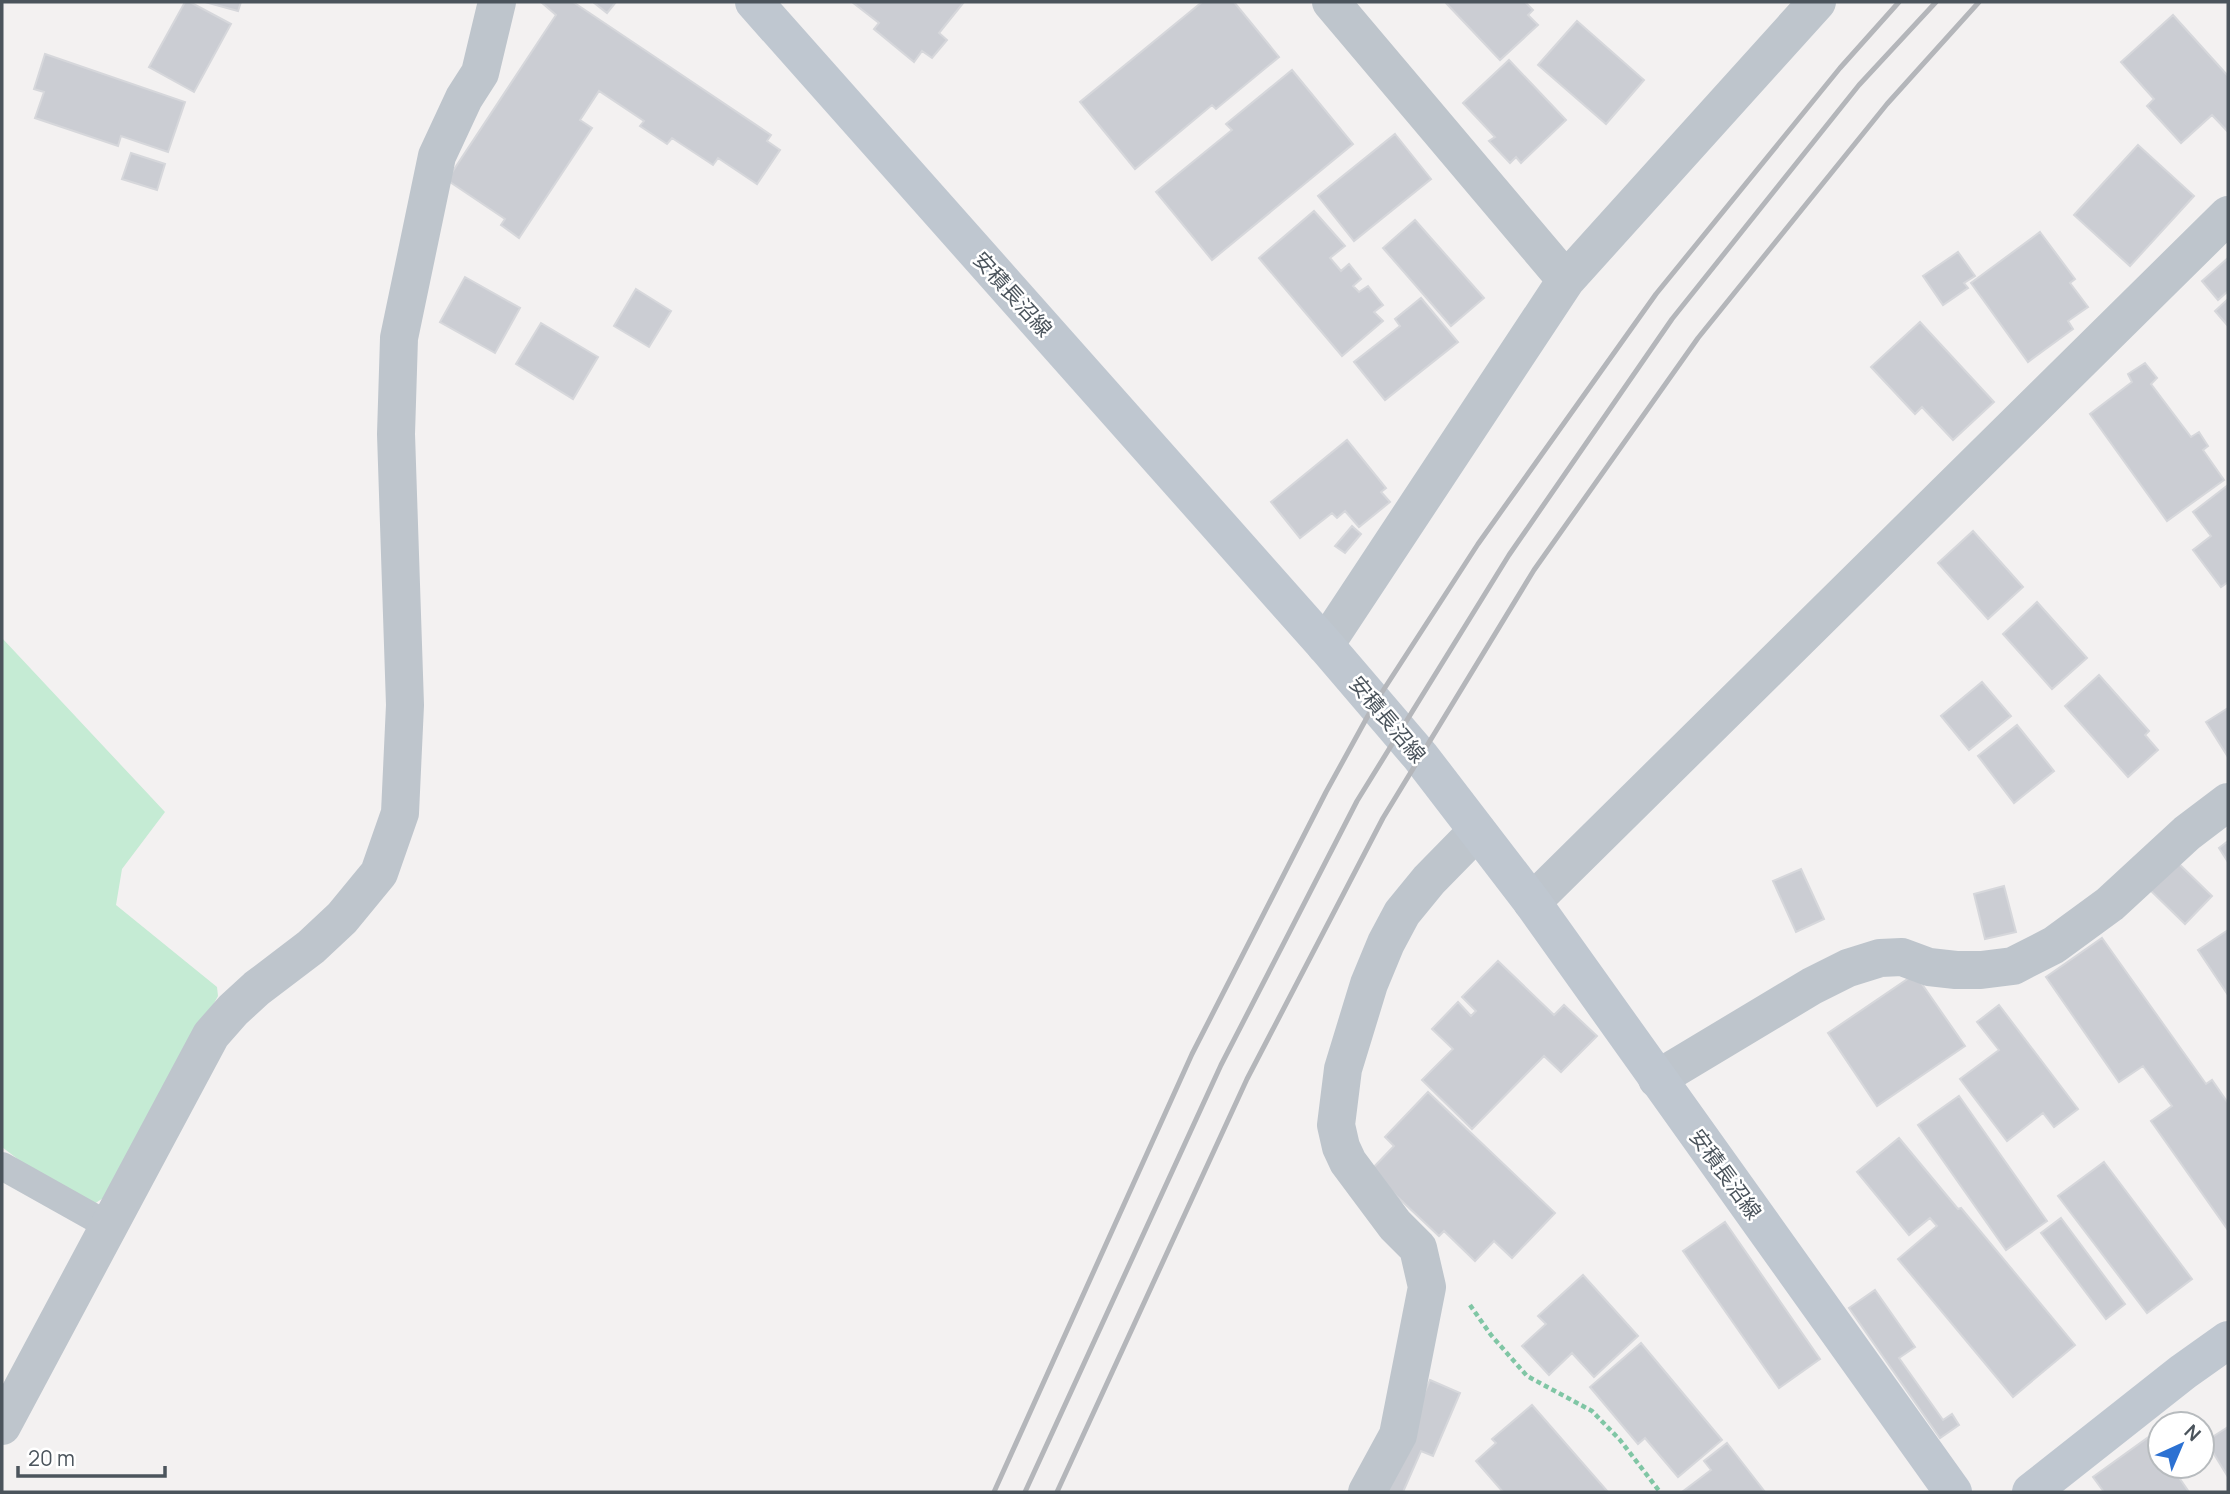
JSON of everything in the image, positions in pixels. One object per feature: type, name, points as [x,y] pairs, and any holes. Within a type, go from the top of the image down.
[{"type":"main road","name":"安積長沼線","points":[[754,2],[1325,645],[1420,757],[1532,902],[1953,1492]]},
{"type":"main road","points":[[2031,1492],[2228,1340]]},
{"type":"street","points":[[2,1426],[211,1035],[257,988],[311,947],[348,911],[379,873],[400,813],[405,705],[396,434],[399,338],[436,156],[480,73],[497,2]]},
{"type":"street","points":[[1331,2],[1566,280]]},
{"type":"street","points":[[1325,645],[1566,280],[1817,2]]},
{"type":"street","points":[[1532,902],[2228,215]]},
{"type":"street","points":[[1657,1079],[1812,986],[1848,968],[1880,958],[1902,957],[1929,967],[1956,970],[2013,966],[2054,945],[2109,904],[2187,832],[2228,802]]},
{"type":"street","points":[[1367,1492],[1384,1465],[1401,1424],[1427,1287],[1418,1248],[1395,1225],[1348,1162],[1341,1147],[1336,1125],[1343,1069],[1369,984],[1402,913],[1429,880],[1477,831]]},
{"type":"lane","points":[[2,1166],[109,1226]]},
{"type":"path","points":[[1423,1266],[1441,1272],[1454,1283],[1491,1335],[1527,1376],[1592,1411],[1620,1440],[1660,1492]]},
{"type":"green space","points":[[2,638],[165,812],[122,869],[116,905],[217,987],[218,996],[111,1193],[94,1204],[36,1173],[2,1147]]},
{"type":"building","points":[[185,2],[190,2],[231,24],[194,92],[149,67]]},
{"type":"building","points":[[205,2],[241,2],[238,11]]},
{"type":"building","points":[[541,2],[573,2],[771,135],[767,141],[780,150],[757,184],[718,158],[713,165],[672,138],[667,144],[640,126],[644,121],[599,91],[580,120],[592,128],[519,238],[501,225],[505,219],[447,180],[556,15]]},
{"type":"building","points":[[593,2],[616,2],[607,13]]},
{"type":"building","points":[[852,2],[964,2],[939,33],[947,40],[932,58],[922,51],[914,62],[874,29],[879,23]]},
{"type":"building","points":[[1202,2],[1234,2],[1279,57],[1216,109],[1212,105],[1135,169],[1080,102]]},
{"type":"building","points":[[1445,2],[1525,2],[1533,10],[1528,15],[1538,25],[1500,60]]},
{"type":"building","points":[[2173,15],[2228,76],[2228,132],[2212,115],[2181,143],[2147,106],[2154,99],[2121,62]]},
{"type":"building","points":[[1577,21],[1644,80],[1606,124],[1538,65]]},
{"type":"building","points":[[45,54],[185,102],[168,152],[121,136],[118,146],[35,118],[44,92],[34,89]]},
{"type":"building","points":[[1509,60],[1566,120],[1521,163],[1516,157],[1510,163],[1489,141],[1495,137],[1463,103]]},
{"type":"building","points":[[1292,70],[1353,144],[1212,260],[1156,192],[1232,130],[1226,124]]},
{"type":"building","points":[[1395,134],[1431,179],[1354,241],[1318,196]]},
{"type":"building","points":[[2138,145],[2194,196],[2130,266],[2074,215]]},
{"type":"building","points":[[131,153],[165,164],[157,190],[122,179]]},
{"type":"building","points":[[1314,211],[1345,246],[1330,258],[1341,271],[1349,264],[1361,279],[1353,286],[1359,292],[1368,286],[1383,305],[1374,312],[1383,321],[1342,356],[1259,258]]},
{"type":"building","points":[[1415,220],[1484,298],[1451,326],[1383,248]]},
{"type":"building","points":[[2040,232],[2075,279],[2070,283],[2088,307],[2068,321],[2073,329],[2028,362],[1971,283]]},
{"type":"building","points":[[1958,252],[1975,276],[1964,283],[1968,288],[1943,305],[1923,276]]},
{"type":"building","points":[[2228,258],[2228,291],[2218,300],[2202,281]]},
{"type":"building","points":[[465,277],[520,308],[495,353],[440,322]]},
{"type":"building","points":[[636,289],[671,311],[649,347],[614,326]]},
{"type":"building","points":[[1421,298],[1458,342],[1385,400],[1354,362],[1400,326],[1395,319]]},
{"type":"building","points":[[2228,299],[2228,326],[2215,311]]},
{"type":"building","points":[[1920,322],[1994,402],[1953,440],[1922,407],[1915,414],[1871,367]]},
{"type":"building","points":[[541,323],[598,357],[573,399],[516,364]]},
{"type":"building","points":[[2145,363],[2157,378],[2151,384],[2191,437],[2199,432],[2208,446],[2203,450],[2224,480],[2167,521],[2090,414],[2132,382],[2128,374]]},
{"type":"building","points":[[1347,440],[1386,488],[1381,492],[1390,502],[1359,527],[1345,511],[1337,518],[1332,513],[1300,538],[1271,502]]},
{"type":"building","points":[[2228,485],[2228,582],[2221,587],[2193,550],[2211,536],[2193,512]]},
{"type":"building","points":[[1352,526],[1361,534],[1345,553],[1335,546]]},
{"type":"building","points":[[1973,531],[2023,587],[1988,619],[1938,563]]},
{"type":"building","points":[[2037,602],[2087,658],[2052,689],[2003,634]]},
{"type":"building","points":[[2099,675],[2149,731],[2145,735],[2158,750],[2128,777],[2065,706]]},
{"type":"building","points":[[1982,682],[2011,716],[1969,750],[1941,716]]},
{"type":"building","points":[[2228,708],[2228,757],[2206,722]]},
{"type":"building","points":[[2017,725],[2054,771],[2014,803],[1978,756]]},
{"type":"building","points":[[2228,841],[2228,862],[2219,848]]},
{"type":"building","points":[[2175,860],[2212,896],[2185,924],[2148,888]]},
{"type":"building","points":[[1801,869],[1824,919],[1796,932],[1773,881]]},
{"type":"building","points":[[2004,886],[2016,932],[1985,939],[1974,894]]},
{"type":"building","points":[[2228,930],[2228,995],[2198,950]]},
{"type":"building","points":[[2102,938],[2206,1084],[2212,1080],[2228,1103],[2228,1230],[2151,1121],[2172,1106],[2143,1066],[2119,1082],[2046,977]]},
{"type":"building","points":[[1498,961],[1554,1015],[1564,1005],[1597,1036],[1561,1072],[1544,1056],[1472,1129],[1422,1080],[1453,1049],[1432,1029],[1458,1002],[1471,1016],[1476,1011],[1462,997]]},
{"type":"building","points":[[1915,974],[1965,1046],[1877,1106],[1828,1033]]},
{"type":"building","points":[[1999,1005],[2078,1109],[2054,1127],[2043,1113],[2007,1141],[1960,1079],[1999,1050],[1977,1022]]},
{"type":"building","points":[[1428,1092],[1555,1213],[1512,1258],[1494,1241],[1475,1261],[1444,1231],[1439,1236],[1370,1171],[1394,1146],[1385,1137]]},
{"type":"building","points":[[1959,1096],[2047,1221],[2006,1250],[1918,1125]]},
{"type":"building","points":[[1899,1138],[2075,1345],[2013,1397],[1898,1259],[1937,1226],[1930,1218],[1909,1235],[1857,1172]]},
{"type":"building","points":[[2104,1162],[2192,1279],[2147,1313],[2058,1196]]},
{"type":"building","points":[[2061,1218],[2125,1304],[2106,1319],[2041,1233]]},
{"type":"building","points":[[1725,1222],[1820,1359],[1779,1388],[1683,1251]]},
{"type":"building","points":[[1583,1275],[1638,1336],[1594,1377],[1572,1353],[1549,1375],[1522,1346],[1546,1324],[1538,1316]]},
{"type":"building","points":[[1875,1290],[1915,1347],[1899,1358],[1943,1420],[1952,1414],[1959,1425],[1940,1438],[1849,1308]]},
{"type":"building","points":[[1641,1343],[1722,1440],[1678,1477],[1645,1438],[1638,1444],[1590,1387]]},
{"type":"building","points":[[1430,1380],[1460,1393],[1433,1456],[1421,1451],[1403,1492],[1381,1492]]},
{"type":"building","points":[[1532,1405],[1608,1492],[1503,1492],[1476,1461],[1496,1443],[1492,1439]]},
{"type":"building","points":[[2228,1427],[2228,1477],[2216,1457],[2216,1435]]},
{"type":"building","points":[[2146,1439],[2146,1480],[2181,1480],[2189,1492],[2104,1492],[2093,1477]]},
{"type":"building","points":[[1727,1443],[1765,1492],[1682,1492],[1711,1470],[1704,1461]]},
{"type":"railway","points":[[994,1492],[1192,1054],[1326,792],[1375,703],[1478,544],[1656,294],[1840,68],[1899,2]]},
{"type":"railway","points":[[1025,1492],[1221,1065],[1357,801],[1509,555],[1672,319],[1859,85],[1936,2]]},
{"type":"railway","points":[[1057,1492],[1247,1079],[1383,818],[1534,570],[1698,338],[1887,104],[1979,2]]}]
